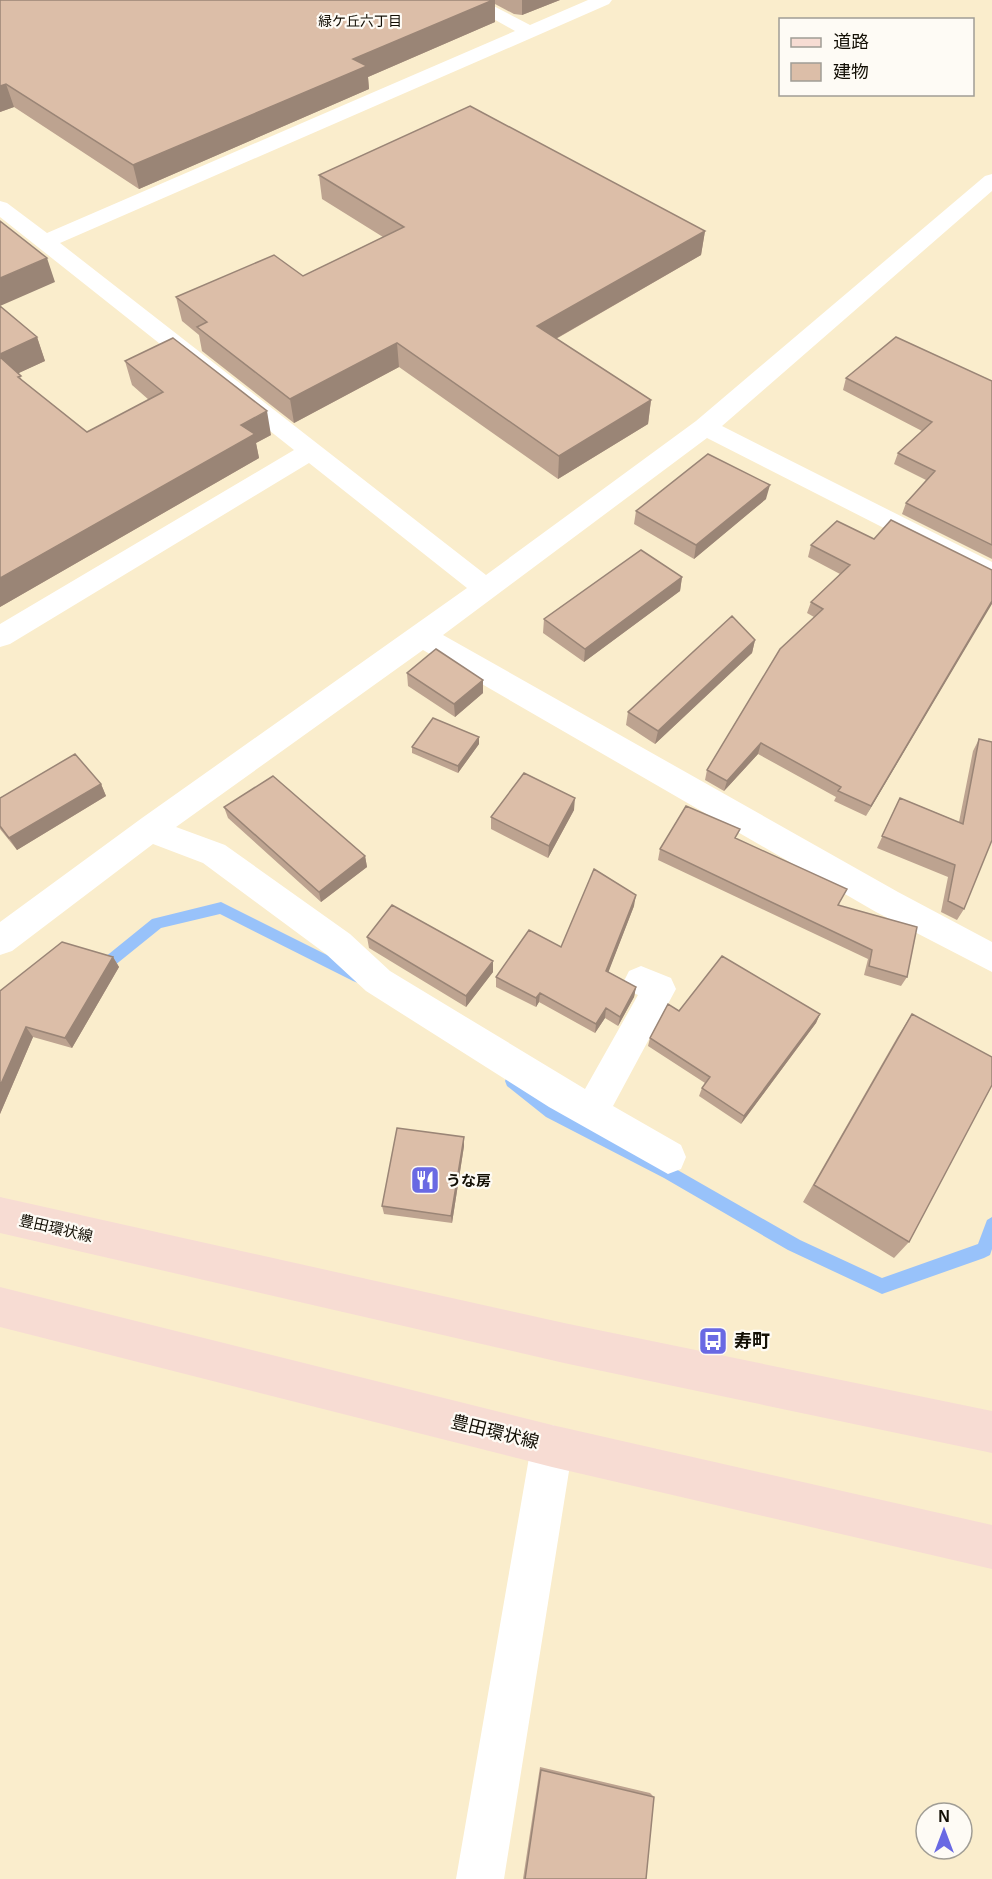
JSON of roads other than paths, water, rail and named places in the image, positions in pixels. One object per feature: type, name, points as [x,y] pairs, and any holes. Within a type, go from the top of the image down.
[{"type":"main road","name":"豊田環状線","points":[[0,1215],[564,1343],[992,1432]]},
{"type":"main road","name":"豊田環状線","points":[[0,1307],[552,1446],[992,1547]]},
{"type":"street","points":[[469,0],[530,32]]},
{"type":"street","points":[[44,242],[603,0]]},
{"type":"street","points":[[0,941],[149,830],[422,636],[705,427],[992,180]]},
{"type":"street","points":[[0,207],[485,588]]},
{"type":"street","points":[[705,427],[992,574]]},
{"type":"street","points":[[0,637],[310,451]]},
{"type":"street","points":[[422,636],[887,902],[992,958]]},
{"type":"street","points":[[149,830],[214,854],[338,944],[378,981],[668,1157]]},
{"type":"street","points":[[591,1112],[659,988],[641,981]]},
{"type":"street","points":[[480,1879],[552,1446]]},
{"type":"waterway","points":[[99,970],[157,923],[221,908],[358,977]]},
{"type":"waterway","points":[[512,1081],[551,1112],[669,1173],[794,1245],[882,1286],[984,1250],[992,1225]]},
{"type":"place","name":"うな房","points":[[425,1180]]},
{"type":"place","name":"寿町","points":[[713,1341]]},
{"type":"district","name":"緑ケ丘六丁目","points":[[360,21]]}]
